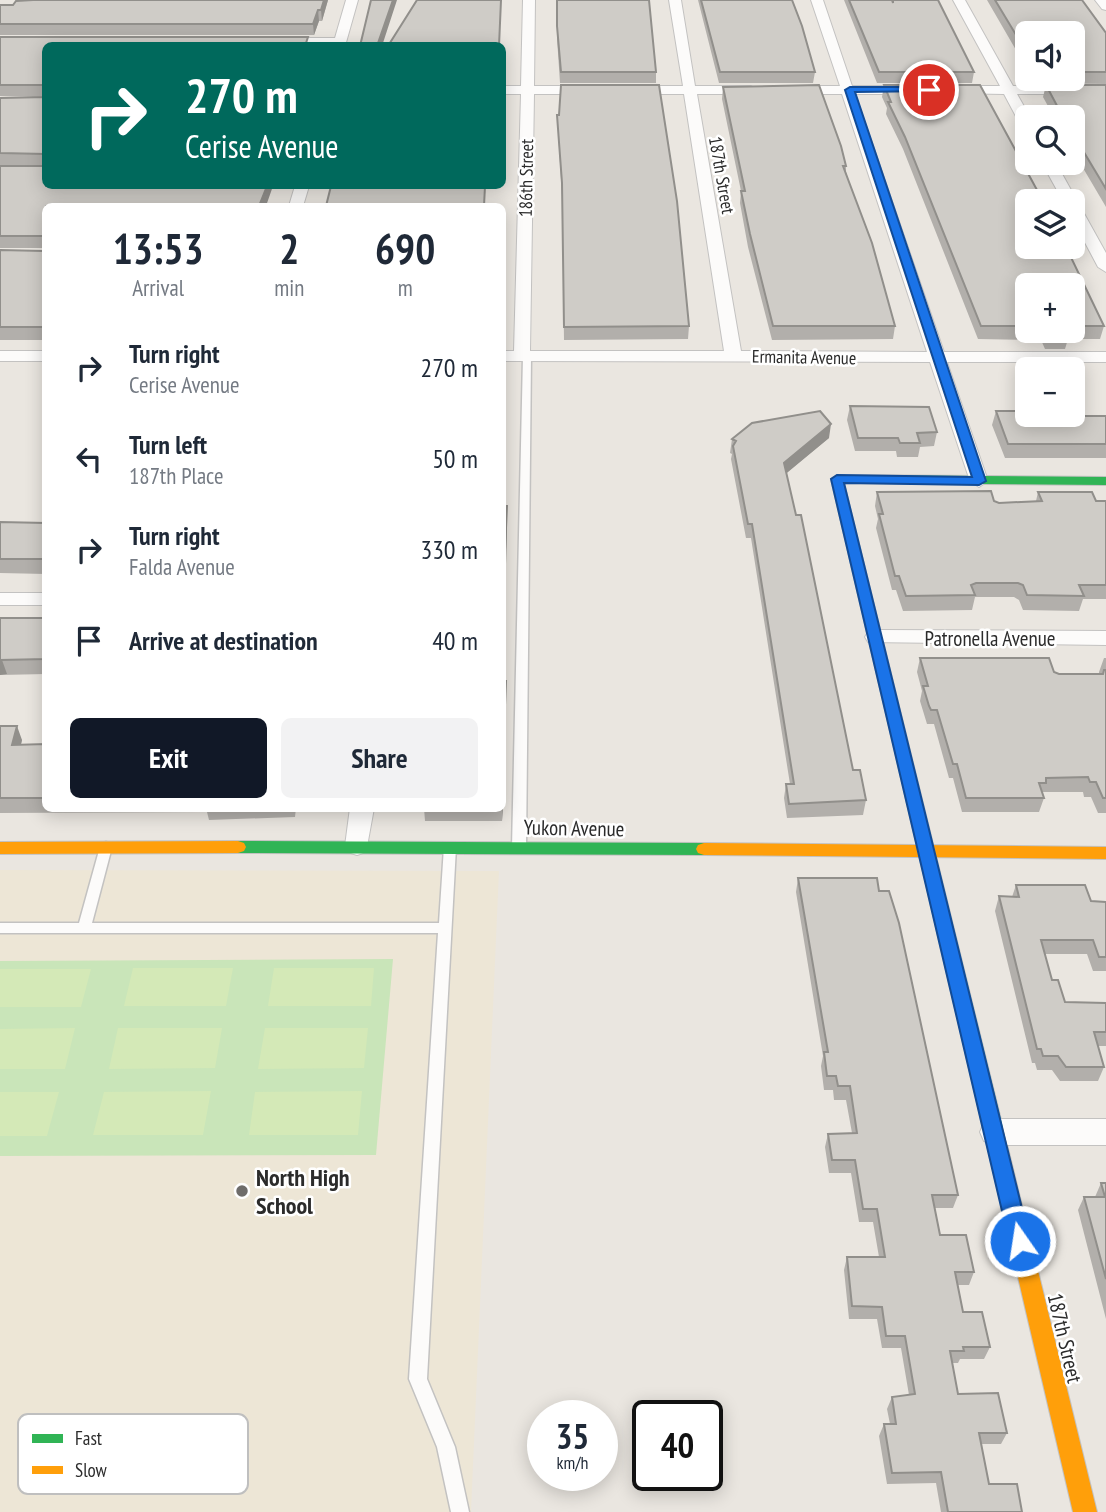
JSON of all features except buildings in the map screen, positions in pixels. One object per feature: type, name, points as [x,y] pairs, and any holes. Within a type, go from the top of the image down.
[{"type":"street","points":[[341,42],[352,0]]},
{"type":"street","name":"186th Street","points":[[524,356],[529,0]]},
{"type":"street","name":"187th Street","points":[[675,0],[733,356]]},
{"type":"street","points":[[817,0],[850,90],[979,481],[1106,481]]},
{"type":"street","points":[[959,0],[1017,105]]},
{"type":"street","points":[[1101,0],[1106,7]]},
{"type":"street","points":[[506,90],[1106,89]]},
{"type":"street","points":[[1085,229],[1106,267]]},
{"type":"street","points":[[0,356],[42,356]]},
{"type":"street","name":"Ermanita Avenue","points":[[506,356],[1106,357]]},
{"type":"street","name":"187th Street","points":[[979,481],[837,479],[1085,1512]]},
{"type":"street","points":[[0,599],[42,599]]},
{"type":"street","name":"Patronella Avenue","points":[[875,637],[1106,638]]},
{"type":"street","points":[[357,846],[361,812]]},
{"type":"street","name":"Yukon Avenue","points":[[0,848],[357,846],[1106,853]]},
{"type":"street","points":[[994,1132],[1106,1132]]},
{"type":"lane","points":[[519,848],[524,356]]},
{"type":"lane","points":[[84,928],[106,847]]},
{"type":"lane","points":[[450,847],[418,1379],[446,1447],[460,1512]]},
{"type":"lane","points":[[0,928],[445,928]]},
{"type":"shaded area","name":"North High School","points":[[0,870],[499,871],[471,1512],[0,1512]]},
{"type":"green space","points":[[393,959],[376,1155],[0,1156],[0,961]]},
{"type":"green space","points":[[133,968],[233,968],[226,1006],[124,1006]]},
{"type":"green space","points":[[274,968],[374,968],[371,1006],[268,1006]]},
{"type":"green space","points":[[0,969],[91,969],[81,1007],[0,1007]]},
{"type":"green space","points":[[75,1028],[65,1069],[0,1069],[0,1029]]},
{"type":"green space","points":[[118,1028],[222,1028],[215,1068],[109,1069]]},
{"type":"green space","points":[[265,1028],[368,1028],[364,1068],[258,1069]]},
{"type":"green space","points":[[211,1091],[203,1135],[93,1135],[104,1092]]},
{"type":"green space","points":[[362,1091],[358,1135],[249,1135],[255,1092]]},
{"type":"green space","points":[[0,1092],[59,1092],[47,1136],[0,1136]]},
{"type":"traffic: fast","points":[[993,1128],[837,479],[1106,481]]},
{"type":"traffic: fast","points":[[238,847],[704,849]]},
{"type":"traffic: slow","points":[[0,848],[238,847]]},
{"type":"traffic: slow","points":[[704,849],[1106,853]]},
{"type":"traffic: slow","points":[[993,1128],[1085,1512]]},
{"type":"place","name":"North High School","points":[[242,1191]]},
{"type":"route","points":[[929,90],[850,90],[979,481],[837,479],[1020,1241]]}]
